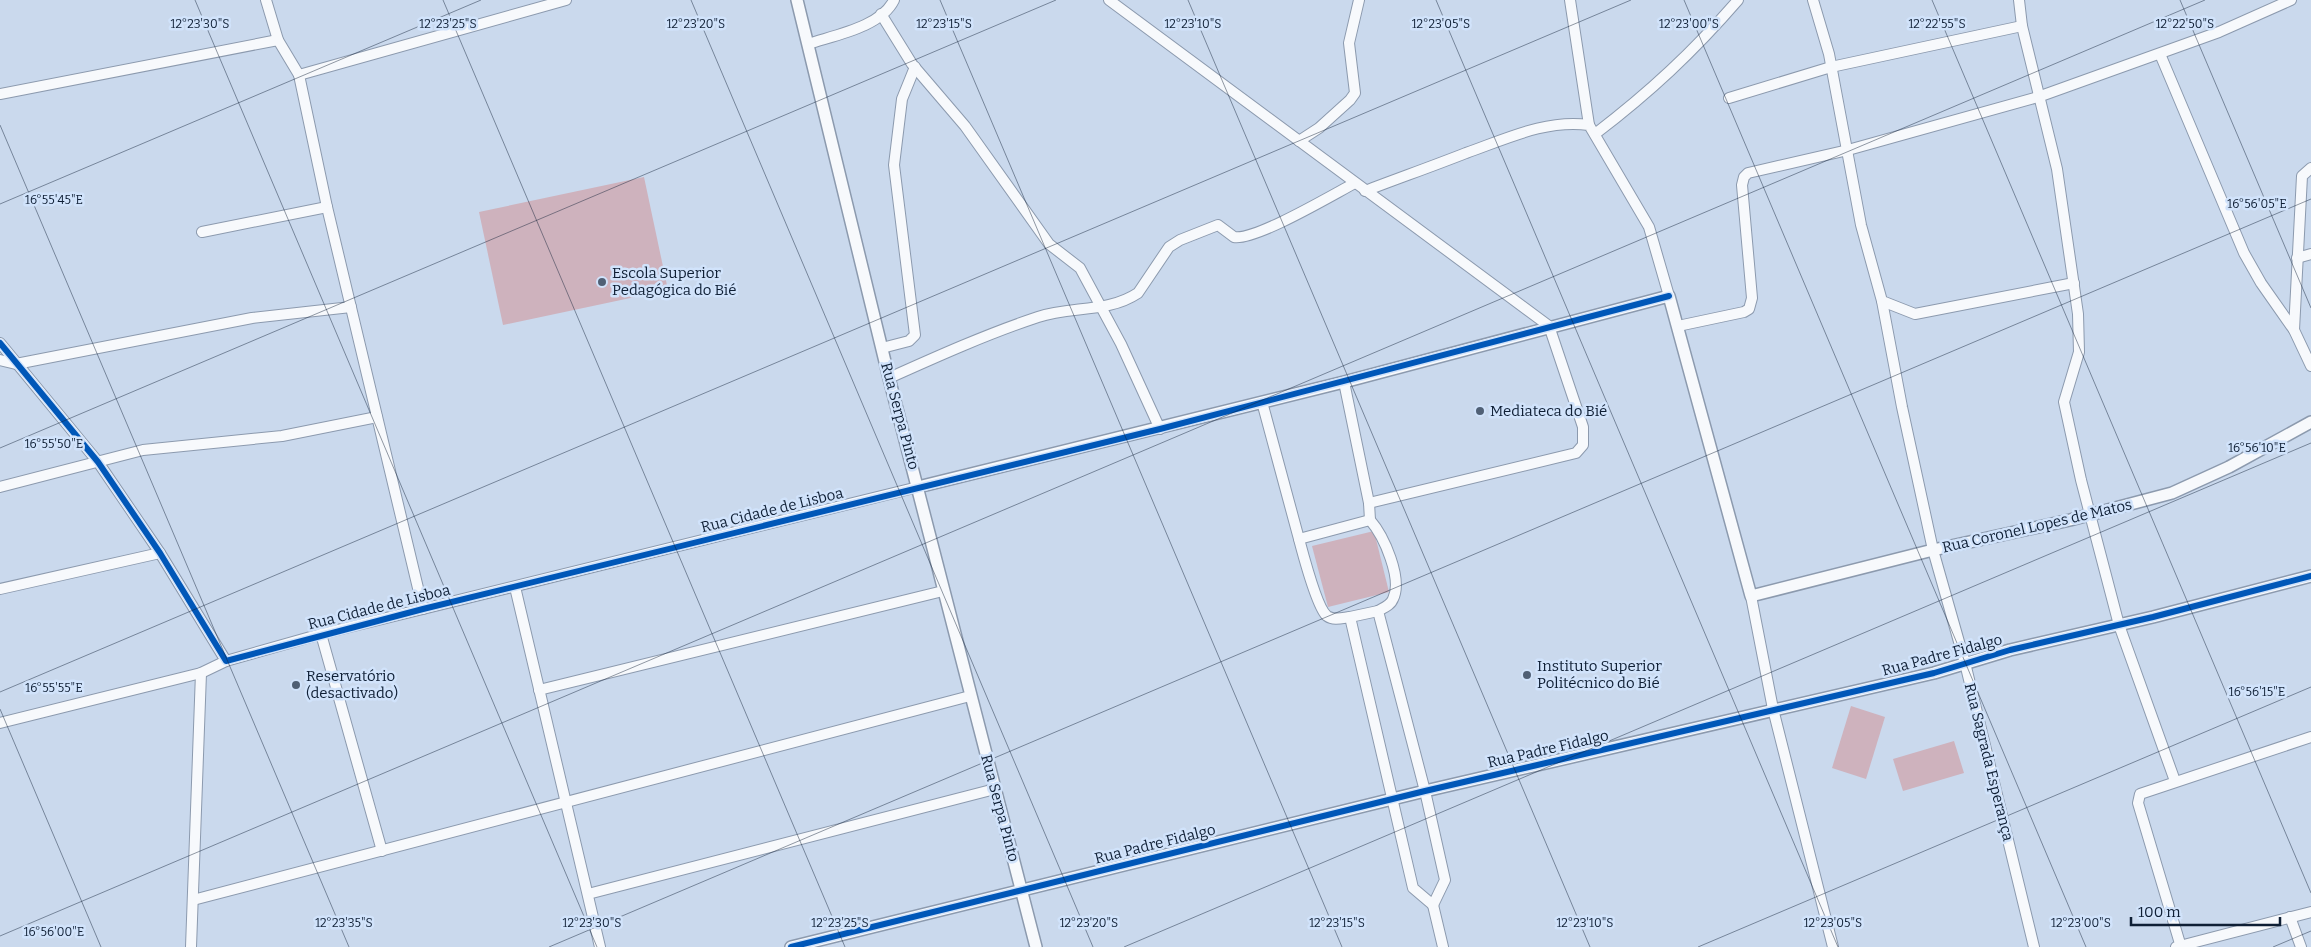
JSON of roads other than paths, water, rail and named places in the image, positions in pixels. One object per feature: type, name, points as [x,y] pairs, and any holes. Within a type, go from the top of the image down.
[{"type":"street","points":[[266,0],[278,40],[299,75],[327,207],[423,609]]},
{"type":"street","points":[[299,75],[566,0]]},
{"type":"street","name":"Rua Serpa Pinto","points":[[797,0],[942,591],[1036,947]]},
{"type":"street","points":[[808,44],[865,25],[889,9],[894,0]]},
{"type":"street","points":[[1299,141],[1319,128],[1350,100],[1355,93],[1349,43],[1359,0]]},
{"type":"street","points":[[1570,0],[1592,129],[1649,226],[1678,326],[1751,596],[1773,709],[1833,947]]},
{"type":"street","points":[[1365,191],[1524,132],[1553,125],[1574,123],[1592,129],[1635,103],[1700,45],[1738,0]]},
{"type":"street","name":"Rua Sagrada Esperança","points":[[1813,0],[1831,68],[1861,225],[1882,301],[1932,550],[1965,663],[2034,947]]},
{"type":"street","points":[[2019,0],[2022,26],[2057,169],[2078,314],[2079,352],[2064,402],[2119,625],[2174,781]]},
{"type":"street","points":[[1678,326],[1744,312],[1749,308],[1752,298],[1742,185],[1744,177],[1760,169],[1848,150],[2038,97],[2219,32],[2291,0]]},
{"type":"street","points":[[1111,1],[1548,326],[1583,427],[1583,446],[1576,453],[1369,503]]},
{"type":"street","points":[[881,14],[915,67],[965,126],[1048,244],[1080,268],[1102,308],[1160,429]]},
{"type":"street","points":[[1729,98],[1831,68],[2022,26]]},
{"type":"street","points":[[0,94],[278,40]]},
{"type":"street","points":[[2160,54],[2244,253],[2261,283],[2294,330],[2311,366]]},
{"type":"street","points":[[882,348],[909,341],[915,335],[894,165],[902,99],[915,67]]},
{"type":"street","points":[[2294,330],[2302,176],[2311,168]]},
{"type":"street","points":[[889,378],[971,342],[1039,317],[1061,311],[1102,308],[1138,293],[1169,247],[1180,240],[1218,225],[1234,237],[1244,236],[1285,220],[1355,183]]},
{"type":"street","points":[[202,232],[327,207]]},
{"type":"street","points":[[2297,258],[2311,254]]},
{"type":"street","points":[[1882,301],[1915,314],[2074,283]]},
{"type":"street","points":[[918,487],[1160,429],[1344,382],[1548,326],[1669,296]]},
{"type":"street","points":[[0,360],[16,364],[252,318],[351,307]]},
{"type":"street","points":[[0,342],[16,364],[98,462],[160,553],[226,661]]},
{"type":"street","points":[[1262,402],[1318,601],[1326,615],[1336,619],[1378,611],[1392,602],[1396,590],[1386,544],[1370,520],[1369,503],[1344,382]]},
{"type":"street","points":[[0,486],[143,450],[282,436],[377,417]]},
{"type":"street","name":"Rua Coronel Lopes de Matos","points":[[1751,596],[1932,550],[2091,514],[2172,493],[2229,467],[2311,422]]},
{"type":"street","name":"Rua Cidade de Lisboa","points":[[0,723],[201,673],[226,661],[321,634],[918,487]]},
{"type":"street","points":[[1299,539],[1370,520]]},
{"type":"street","points":[[0,589],[160,553]]},
{"type":"street","name":"Rua Padre Fidalgo","points":[[791,947],[1425,791],[1934,673],[2010,650],[2119,625],[2311,576]]},
{"type":"street","points":[[515,587],[600,947]]},
{"type":"street","points":[[539,690],[942,591]]},
{"type":"street","points":[[1378,611],[1425,791],[1445,880],[1433,906]]},
{"type":"street","points":[[1350,617],[1391,800],[1413,888],[1433,906],[1444,947]]},
{"type":"street","points":[[321,634],[382,851]]},
{"type":"street","points":[[191,947],[201,673]]},
{"type":"street","points":[[193,900],[382,851],[565,800],[970,696]]},
{"type":"street","points":[[2311,737],[2174,781],[2140,794],[2138,803],[2179,947],[2311,912]]},
{"type":"street","points":[[588,894],[995,789]]},
{"type":"street","points":[[2290,917],[2301,947]]},
{"type":"place","name":"Escola Superior Pedagógica do Bié","points":[[602,282]]},
{"type":"place","name":"Mediateca do Bié","points":[[1480,411]]},
{"type":"place","name":"Instituto Superior Politécnico do Bié","points":[[1527,675]]},
{"type":"place","name":"Reservatório (desactivado)","points":[[296,685]]}]
